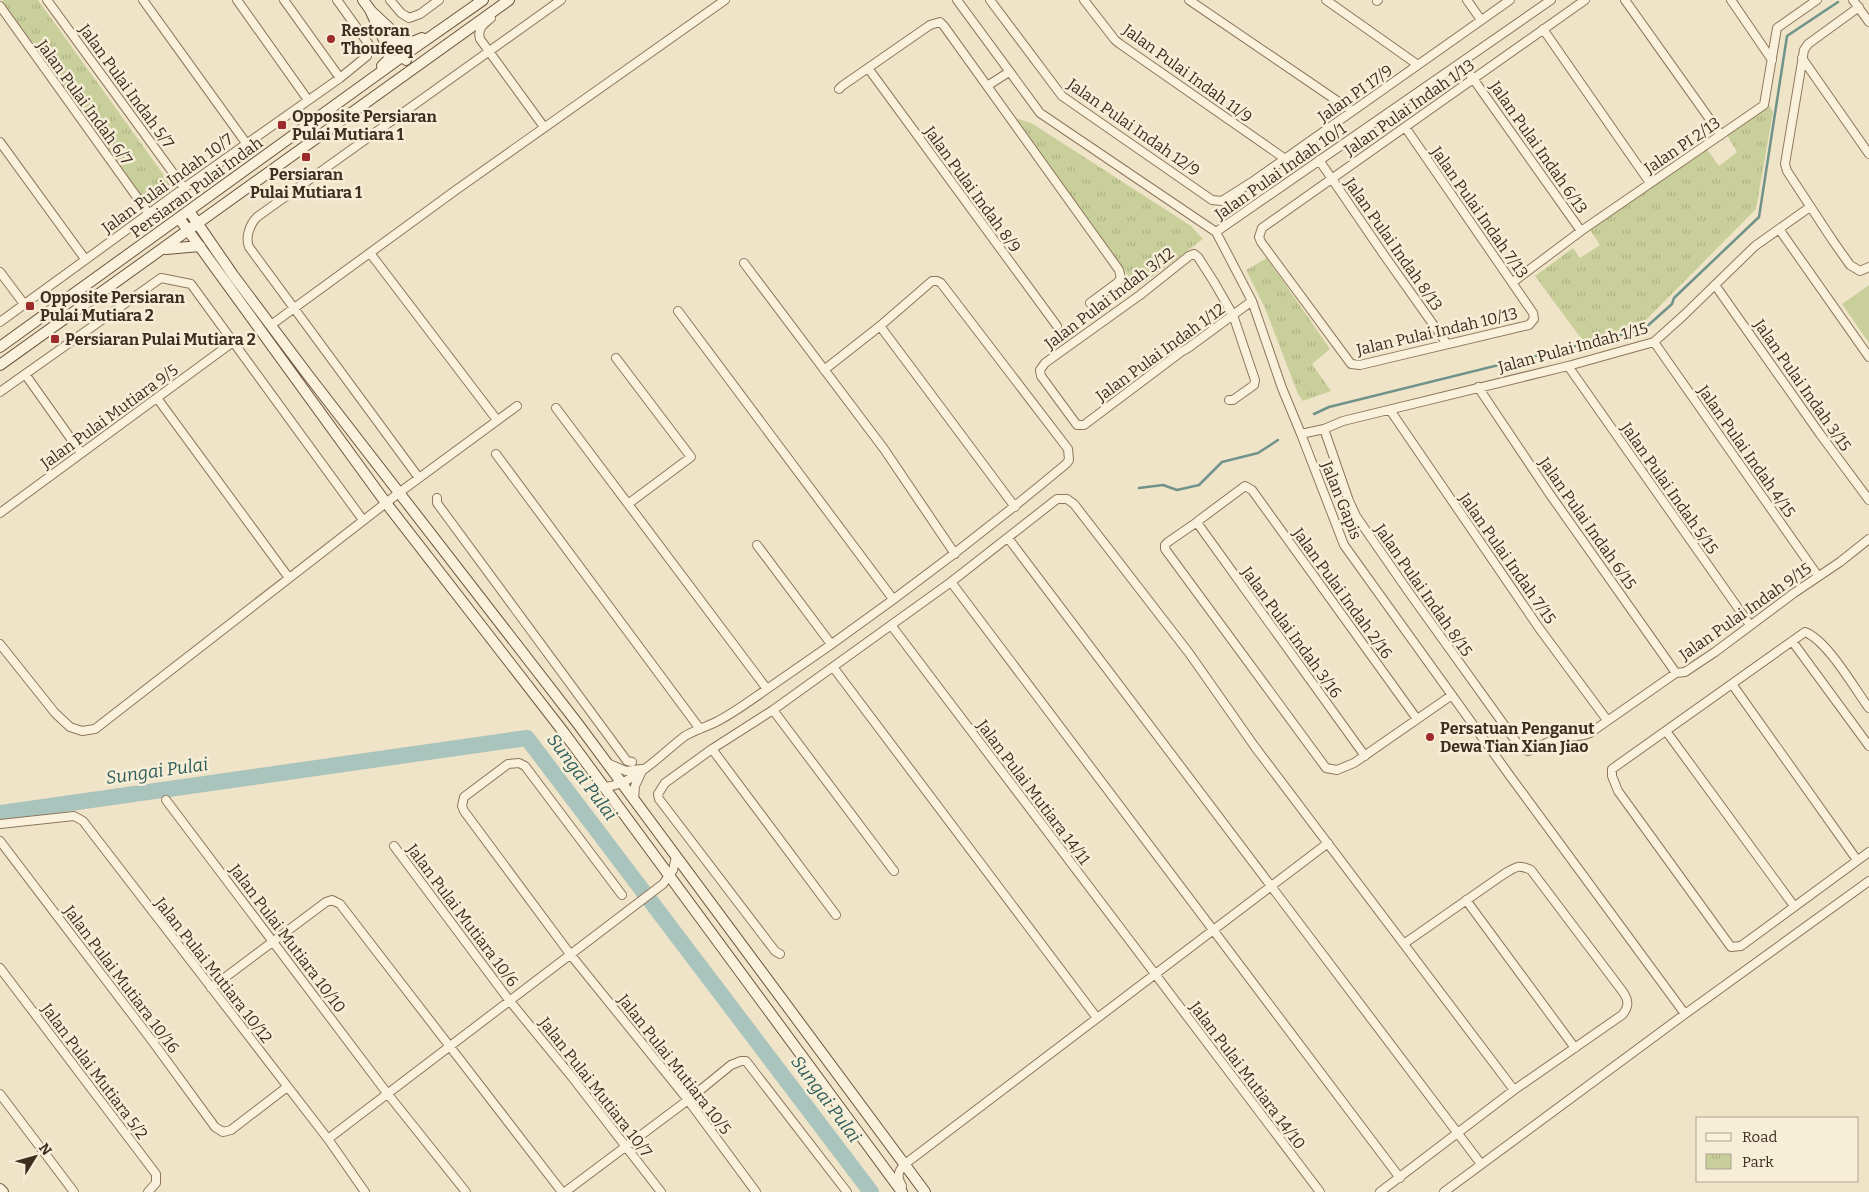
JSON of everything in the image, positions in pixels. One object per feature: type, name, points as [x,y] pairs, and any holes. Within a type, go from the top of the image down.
[{"type":"street","name":"Jalan Pulai Indah 5/7","points":[[47,0],[184,188]]},
{"type":"street","points":[[143,0],[246,143]]},
{"type":"street","points":[[237,0],[308,100]]},
{"type":"street","points":[[284,0],[340,78]]},
{"type":"street","name":"Jalan Pulai Indah 10/7","points":[[0,322],[246,143],[340,78],[367,56],[370,46],[337,0]]},
{"type":"street","points":[[363,0],[412,68]]},
{"type":"street","points":[[390,0],[409,18],[420,14],[439,0]]},
{"type":"street","name":"Persiaran Pulai Indah","points":[[0,347],[483,0]]},
{"type":"street","points":[[509,0],[480,28],[479,35],[544,127]]},
{"type":"street","name":"Persiaran Pulai Indah","points":[[0,365],[509,0]]},
{"type":"street","points":[[419,478],[248,244],[247,241],[252,223],[257,217],[561,0]]},
{"type":"street","points":[[271,325],[544,127],[725,0]]},
{"type":"street","name":"Jalan Pulai Indah 10/1","points":[[957,0],[1040,113],[1216,232],[1551,0]]},
{"type":"street","name":"Jalan Pulai Indah 12/9","points":[[990,0],[1062,96],[1212,200]]},
{"type":"street","name":"Jalan Pulai Indah 11/9","points":[[1084,0],[1120,44],[1284,158]]},
{"type":"street","name":"Jalan Pulai Indah 10/1","points":[[1189,0],[1352,111]]},
{"type":"street","points":[[1326,0],[1418,65]]},
{"type":"street","points":[[1467,0],[1481,20]]},
{"type":"street","name":"Jalan PI 17/9","points":[[1212,200],[1222,201],[1228,199],[1510,0]]},
{"type":"street","name":"Jalan Pulai Indah 1/13","points":[[1342,354],[1261,242],[1259,237],[1262,228],[1585,0]]},
{"type":"street","points":[[1625,0],[1721,135]]},
{"type":"street","points":[[1731,0],[1772,60]]},
{"type":"street","name":"Jalan PI 2/13","points":[[1513,282],[1581,231],[1764,105],[1777,28],[1817,0]]},
{"type":"street","points":[[1853,0],[1869,22]]},
{"type":"street","name":"Jalan Pulai Indah 6/7","points":[[0,6],[148,214]]},
{"type":"street","points":[[1858,7],[1808,44],[1804,50],[1785,164],[1787,171],[1810,207],[1850,265],[1860,271],[1869,267]]},
{"type":"street","points":[[371,11],[404,42],[410,43],[446,26]]},
{"type":"street","points":[[362,86],[390,56],[371,11]]},
{"type":"street","points":[[840,90],[842,86],[930,25],[940,22],[948,30],[1121,274],[1121,278],[1117,283],[1090,303]]},
{"type":"street","points":[[1543,30],[1650,183]]},
{"type":"street","points":[[1802,58],[1869,154]]},
{"type":"street","name":"Jalan Pulai Indah 6/13","points":[[1462,62],[1581,231]]},
{"type":"street","name":"Jalan Pulai Indah 8/9","points":[[868,68],[1057,326]]},
{"type":"street","points":[[987,86],[1009,72]]},
{"type":"street","name":"Jalan Pulai Indah 7/13","points":[[1405,127],[1533,312]]},
{"type":"street","points":[[0,142],[85,259]]},
{"type":"street","name":"Jalan Pulai Indah 8/13","points":[[1319,160],[1447,344]]},
{"type":"street","name":"Jalan Pulai Indah 1/15","points":[[1301,434],[1324,429],[1343,421],[1568,366],[1654,342],[1755,246],[1810,207]]},
{"type":"street","points":[[189,211],[271,325],[607,763],[925,1192]]},
{"type":"street","points":[[209,239],[213,212]]},
{"type":"street","points":[[179,218],[299,386],[386,503],[603,787],[666,880],[904,1192]]},
{"type":"street","points":[[1779,229],[1869,357]]},
{"type":"street","name":"Jalan Gapis","points":[[1216,232],[1252,301],[1282,388],[1344,544],[1510,776],[1685,1014]]},
{"type":"street","points":[[161,250],[175,247],[200,246]]},
{"type":"street","points":[[370,253],[498,420]]},
{"type":"street","name":"Jalan Pulai Indah 3/12","points":[[1084,425],[1077,425],[1041,376],[1040,370],[1045,363],[1140,295],[1189,256],[1194,254],[1198,258],[1233,315]]},
{"type":"street","points":[[744,263],[884,449],[955,554]]},
{"type":"street","points":[[0,272],[24,304]]},
{"type":"street","points":[[0,392],[161,278],[191,284],[363,520]]},
{"type":"street","points":[[603,787],[622,783],[686,735],[723,718],[767,689],[955,554],[1015,507],[1069,460],[1068,449],[941,283],[937,281],[932,281],[880,326],[824,370]]},
{"type":"street","name":"Jalan Pulai Indah 3/15","points":[[1715,285],[1869,500]]},
{"type":"street","name":"Jalan Pulai Indah 1/12","points":[[1084,425],[1252,301]]},
{"type":"street","points":[[678,311],[893,599]]},
{"type":"street","name":"Jalan Pulai Indah 10/13","points":[[1342,354],[1351,364],[1360,365],[1529,325],[1534,319],[1533,312]]},
{"type":"street","points":[[1229,400],[1233,400],[1254,385],[1255,382],[1233,315]]},
{"type":"street","points":[[880,326],[1015,507]]},
{"type":"street","name":"Jalan Pulai Mutiara 9/5","points":[[0,513],[233,342]]},
{"type":"street","name":"Jalan Pulai Indah 4/15","points":[[1654,342],[1818,576]]},
{"type":"street","points":[[616,358],[691,457],[628,504]]},
{"type":"street","name":"Jalan Pulai Indah 5/15","points":[[1568,366],[1750,625]]},
{"type":"street","points":[[25,374],[81,453]]},
{"type":"street","name":"Jalan Pulai Indah 6/15","points":[[1478,387],[1549,493],[1676,673]]},
{"type":"street","points":[[157,398],[289,578]]},
{"type":"street","points":[[0,644],[55,713],[70,727],[82,731],[95,730],[363,520],[517,406]]},
{"type":"street","points":[[556,408],[767,689]]},
{"type":"street","name":"Jalan Pulai Indah 7/15","points":[[1390,410],[1528,612],[1607,720]]},
{"type":"street","name":"Jalan Pulai Indah 8/15","points":[[1324,429],[1356,516],[1413,599],[1520,747],[1528,750]]},
{"type":"street","points":[[496,454],[700,729]]},
{"type":"street","name":"Jalan Pulai Indah 2/16","points":[[1197,523],[1245,486],[1252,490],[1417,719]]},
{"type":"street","points":[[437,498],[437,503],[627,761],[632,762]]},
{"type":"street","points":[[780,954],[775,951],[659,799],[658,794],[664,783],[712,749],[773,710],[951,582],[1056,500],[1067,499],[1074,504],[1188,653],[1255,747],[1405,943],[1514,1090]]},
{"type":"street","points":[[1197,523],[1168,542],[1165,545],[1166,549],[1326,768],[1337,770],[1364,756],[1452,695]]},
{"type":"street","name":"Jalan Pulai Indah 3/16","points":[[1197,523],[1364,756]]},
{"type":"street","points":[[1008,538],[1481,1164]]},
{"type":"street","name":"Jalan Pulai Indah 9/15","points":[[1528,750],[1565,737],[1585,736],[1676,673],[1685,672],[1715,652],[1869,539]]},
{"type":"street","points":[[756,545],[831,644]]},
{"type":"street","points":[[951,582],[1400,1178]]},
{"type":"street","name":"Jalan Pulai Mutiara 14/11","points":[[891,625],[1155,975]]},
{"type":"street","points":[[1869,708],[1824,645],[1813,635],[1805,632],[1612,769],[1612,776],[1618,792],[1731,947],[1734,948],[1741,946],[1869,852]]},
{"type":"street","points":[[1792,641],[1869,746]]},
{"type":"street","points":[[833,667],[1098,1018]]},
{"type":"street","points":[[1732,684],[1857,860]]},
{"type":"street","points":[[773,710],[894,871]]},
{"type":"street","points":[[1666,731],[1794,906]]},
{"type":"street","points":[[712,749],[836,915]]},
{"type":"street","name":"Jalan Pulai Mutiara 10/5","points":[[622,895],[525,766],[519,763],[508,764],[464,797],[464,812],[570,954],[688,1100],[756,1192]]},
{"type":"street","points":[[607,763],[626,770],[643,769]]},
{"type":"street","points":[[634,800],[637,780],[643,769]]},
{"type":"street","name":"Jalan Pulai Mutiara 10/10","points":[[166,800],[388,1093],[466,1192]]},
{"type":"street","name":"Jalan Pulai Mutiara 10/12","points":[[0,824],[74,816],[86,823],[328,1139],[366,1192]]},
{"type":"street","name":"Jalan Pulai Mutiara 10/16","points":[[0,841],[150,1038],[215,1127],[223,1132],[230,1130],[287,1087]]},
{"type":"street","points":[[904,1192],[898,1173],[905,1164],[1328,843]]},
{"type":"street","name":"Jalan Pulai Mutiara 10/6","points":[[394,846],[509,1000]]},
{"type":"street","points":[[328,1139],[666,880],[676,857]]},
{"type":"street","points":[[1380,1192],[1514,1090],[1622,1015],[1626,1010],[1628,999],[1531,870],[1518,866],[1405,943]]},
{"type":"street","points":[[1444,1192],[1869,881]]},
{"type":"street","points":[[211,988],[326,902],[332,900],[340,904],[563,1192],[688,1100],[731,1065],[741,1060],[746,1061],[847,1192]]},
{"type":"street","points":[[1466,900],[1575,1048]]},
{"type":"street","name":"Jalan Pulai Mutiara 5/2","points":[[0,968],[156,1174],[156,1183],[148,1192]]},
{"type":"street","name":"Jalan Pulai Mutiara 14/10","points":[[1155,975],[1320,1192]]},
{"type":"street","name":"Jalan Pulai Mutiara 10/7","points":[[509,1000],[572,1077],[661,1192]]},
{"type":"street","points":[[0,1094],[74,1192]]},
{"type":"green space","points":[[2,0],[38,0],[171,185],[167,193],[156,202],[145,200]]},
{"type":"green space","points":[[1769,105],[1773,112],[1756,209],[1642,324],[1583,341],[1535,276],[1573,248],[1580,258],[1600,245],[1590,230],[1706,148],[1719,166],[1737,152],[1727,135]]},
{"type":"green space","points":[[1016,118],[1033,124],[1191,226],[1203,239],[1137,288]]},
{"type":"green space","points":[[1267,258],[1330,349],[1312,364],[1331,391],[1303,401],[1298,394],[1265,308],[1246,270]]},
{"type":"green space","points":[[1869,285],[1869,343],[1842,304]]},
{"type":"waterway","points":[[1314,414],[1329,407],[1644,329],[1672,304],[1674,298],[1759,217],[1787,36],[1838,2]]},
{"type":"waterway","points":[[1139,488],[1163,485],[1177,490],[1199,485],[1222,462],[1258,453],[1278,440]]},
{"type":"waterway","name":"Sungai Pulai","points":[[0,813],[527,738],[871,1192]]},
{"type":"place","name":"Restoran Thoufeeq","points":[[331,39]]},
{"type":"place","name":"Opposite Persiaran Pulai Mutiara 1","points":[[282,125]]},
{"type":"place","name":"Persiaran Pulai Mutiara 1","points":[[306,157]]},
{"type":"place","name":"Opposite Persiaran Pulai Mutiara 2","points":[[30,306]]},
{"type":"place","name":"Persiaran Pulai Mutiara 2","points":[[55,339]]},
{"type":"place","name":"Persatuan Penganut Dewa Tian Xian Jiao","points":[[1430,737]]}]
